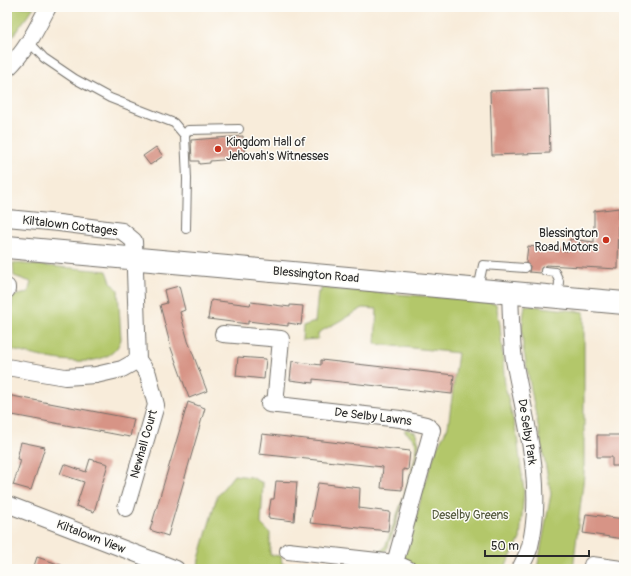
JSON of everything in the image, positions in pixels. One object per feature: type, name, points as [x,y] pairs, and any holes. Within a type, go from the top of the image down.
[{"type":"main road","name":"Blessington Road","points":[[7,247],[624,303]]},
{"type":"street","points":[[7,68],[20,56],[48,7]]},
{"type":"street","name":"Kiltalown Cottages","points":[[7,218],[122,231],[134,241],[134,259]]},
{"type":"street","points":[[7,367],[66,377],[96,375],[122,369],[138,360],[134,259]]},
{"type":"street","name":"De Selby Park","points":[[510,293],[514,358],[528,432],[535,492],[535,513],[529,547],[520,569]]},
{"type":"street","name":"De Selby Lawns","points":[[223,334],[281,339],[272,405],[400,419],[426,425],[432,430],[401,566],[288,551]]},
{"type":"street","name":"Newhall Court","points":[[126,508],[156,406],[148,374],[138,360]]},
{"type":"street","name":"Kiltalown View","points":[[7,504],[176,569]]},
{"type":"street","points":[[592,565],[621,569]]},
{"type":"lane","points":[[29,42],[44,58],[75,79],[110,98],[174,123],[185,136]]},
{"type":"lane","points":[[186,229],[187,179],[185,136],[188,130],[239,129]]},
{"type":"lane","points":[[478,290],[484,265],[525,268]]},
{"type":"lane","points":[[546,271],[555,272],[559,281],[558,298]]},
{"type":"green space","points":[[7,7],[34,7],[7,44]]},
{"type":"green space","points":[[13,263],[107,271],[111,282],[118,290],[121,339],[115,351],[103,358],[89,361],[72,361],[12,350],[13,341],[8,339],[13,296],[28,293],[31,282],[14,276]]},
{"type":"green space","name":"Deselby Greens","points":[[321,288],[460,299],[496,304],[500,325],[505,386],[517,436],[524,491],[520,539],[504,569],[393,569],[408,548],[426,479],[437,447],[448,427],[458,353],[375,344],[377,309],[363,308],[318,333],[318,339],[302,340],[303,326],[315,322],[318,292],[321,292]]},
{"type":"green space","points":[[525,305],[584,312],[584,475],[573,569],[537,569],[551,494],[523,347],[522,327]]},
{"type":"green space","points":[[406,429],[415,432],[419,443],[417,456],[407,491],[387,549],[382,553],[381,551],[385,547],[404,494],[416,453],[416,445],[411,436],[404,431]]},
{"type":"green space","points":[[234,475],[251,477],[263,483],[261,524],[270,533],[270,555],[281,556],[282,564],[307,566],[311,563],[348,569],[198,569],[199,559],[217,496]]},
{"type":"building","points":[[548,89],[550,153],[492,155],[490,91]]},
{"type":"building","name":"Kingdom Hall of Jehovah's Witnesses","points":[[243,136],[245,158],[210,161],[210,163],[199,164],[199,161],[192,161],[191,140]]},
{"type":"building","points":[[156,147],[163,156],[150,165],[143,156]]},
{"type":"building","points":[[619,208],[618,269],[546,265],[541,268],[540,273],[529,272],[530,266],[526,263],[528,246],[568,251],[570,239],[594,242],[594,211]]},
{"type":"building","points":[[179,286],[185,310],[180,312],[188,341],[207,391],[189,398],[171,348],[160,305],[167,303],[164,290]]},
{"type":"building","points":[[211,300],[250,305],[251,302],[290,307],[290,305],[303,306],[301,325],[288,323],[288,326],[248,321],[248,324],[208,319]]},
{"type":"building","points":[[238,357],[266,359],[264,379],[236,376]]},
{"type":"building","points":[[321,360],[454,375],[452,394],[313,379],[313,383],[290,380],[292,361],[321,365]]},
{"type":"building","points":[[7,395],[134,419],[130,437],[7,414]]},
{"type":"building","points":[[188,402],[205,408],[168,536],[150,530]]},
{"type":"building","points":[[262,434],[410,451],[408,470],[403,469],[402,490],[381,488],[383,467],[259,454]]},
{"type":"building","points":[[597,435],[624,435],[624,466],[612,466],[612,457],[597,457]]},
{"type":"building","points":[[21,442],[45,447],[31,490],[13,485],[21,460],[17,459]]},
{"type":"building","points":[[90,459],[108,464],[94,512],[76,506],[84,482],[60,474],[64,464],[86,472]]},
{"type":"building","points":[[276,481],[297,482],[294,521],[268,518],[271,499],[274,499]]},
{"type":"building","points":[[318,483],[360,488],[359,508],[390,512],[388,531],[310,523]]},
{"type":"building","points":[[586,514],[624,519],[624,539],[583,533]]},
{"type":"building","points":[[37,557],[67,567],[67,569],[33,569]]},
{"type":"place","name":"Kingdom Hall of Jehovah's Witnesses","points":[[218,149]]},
{"type":"place","name":"Blessington Road Motors","points":[[606,240]]}]
